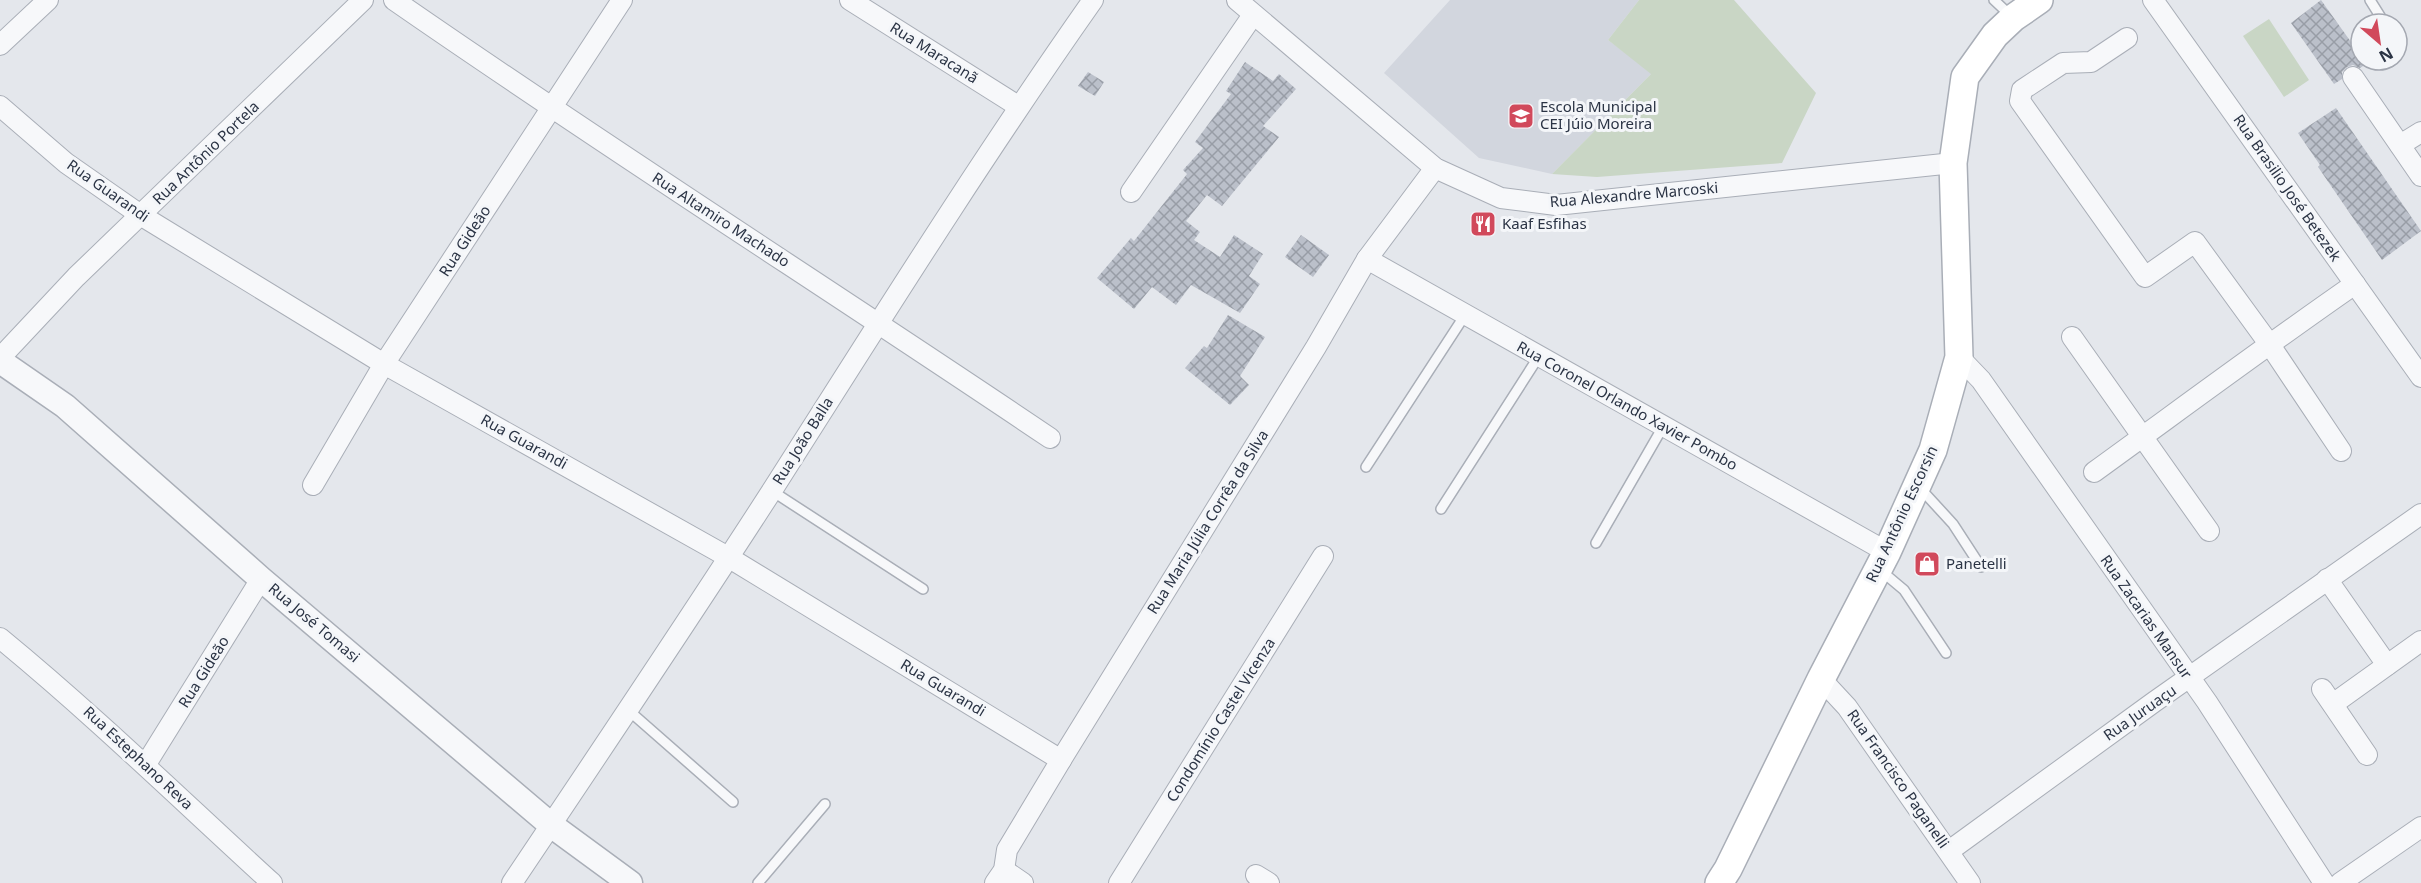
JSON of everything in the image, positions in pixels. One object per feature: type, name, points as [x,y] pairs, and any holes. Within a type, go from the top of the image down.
[{"type":"main road","name":"Rua Antônio Escorsin","points":[[1719,883],[1883,560],[1933,450],[1959,357],[1953,163],[1965,77],[1995,35],[2003,9],[2038,0]]},
{"type":"street","points":[[0,45],[48,0]]},
{"type":"street","name":"Rua Antônio Portela","points":[[0,359],[76,277],[142,216],[363,0]]},
{"type":"street","name":"Rua Altamiro Machado","points":[[394,0],[552,110],[878,322],[1050,438]]},
{"type":"street","name":"Rua Gideão","points":[[313,485],[384,364],[622,0]]},
{"type":"street","name":"Rua Maracanã","points":[[850,0],[1018,106]]},
{"type":"street","name":"Rua João Balla","points":[[512,883],[772,491],[1018,106],[1093,0]]},
{"type":"street","name":"Rua Alexandre Marcoski","points":[[1237,0],[1435,168],[1501,198],[1556,205],[1953,163]]},
{"type":"street","name":"Rua Brasilio José Betezek","points":[[2153,0],[2421,377]]},
{"type":"street","points":[[1131,192],[1253,15]]},
{"type":"street","points":[[2127,38],[2091,62],[2063,63],[2022,90],[2020,101],[2145,277],[2195,242],[2270,345],[2342,451]]},
{"type":"street","points":[[2353,77],[2421,176]]},
{"type":"street","name":"Rua Guarandi","points":[[0,106],[66,163],[142,216],[384,364],[728,557],[1060,760]]},
{"type":"street","points":[[2400,146],[2421,132]]},
{"type":"street","name":"Rua Maria Júlia Corrêa da Silva","points":[[999,877],[1007,850],[1060,760],[1310,357],[1367,259],[1435,168]]},
{"type":"street","name":"Rua Coronel Orlando Xavier Pombo","points":[[1367,259],[1664,425],[1883,560]]},
{"type":"street","points":[[2094,472],[2355,284]]},
{"type":"street","points":[[2072,337],[2209,531]]},
{"type":"street","name":"Rua Zacarias Mansur","points":[[1959,357],[1981,380],[2207,702],[2324,883]]},
{"type":"street","name":"Rua José Tomasi","points":[[0,359],[65,406],[261,579],[551,825],[630,883]]},
{"type":"street","name":"Rua Juruaçu","points":[[1948,851],[2421,514]]},
{"type":"street","name":"Condomínio Castel Vicenza","points":[[1119,883],[1323,556]]},
{"type":"street","name":"Rua Gideão","points":[[146,765],[261,579]]},
{"type":"street","points":[[2327,579],[2388,665]]},
{"type":"street","name":"Rua Estephano Reva","points":[[0,638],[64,691],[146,765],[249,875],[272,883]]},
{"type":"street","points":[[2367,754],[2328,697],[2388,665],[2421,641]]},
{"type":"street","name":"Rua Francisco Paganelli","points":[[1821,679],[1847,707],[1970,883]]},
{"type":"street","points":[[2340,883],[2421,827]]},
{"type":"street","points":[[999,877],[1023,883]]},
{"type":"lane","points":[[1366,467],[1465,315]]},
{"type":"lane","points":[[1441,509],[1539,356]]},
{"type":"lane","points":[[1596,543],[1664,425]]},
{"type":"lane","points":[[1917,485],[1953,524],[1981,567]]},
{"type":"lane","points":[[772,491],[923,589]]},
{"type":"lane","points":[[1883,560],[1946,654]]},
{"type":"lane","points":[[627,710],[733,802]]},
{"type":"lane","points":[[758,883],[825,804]]},
{"type":"shaded area","name":"Escola Municipal CEI Júio Moreira","points":[[1450,0],[1639,0],[1608,40],[1652,73],[1552,174],[1479,158],[1384,73]]},
{"type":"green space","points":[[1639,0],[1734,0],[1816,93],[1782,163],[1597,177],[1552,174],[1651,74],[1608,40]]},
{"type":"green space","points":[[2269,19],[2309,80],[2284,97],[2243,36]]},
{"type":"building","points":[[2321,0],[2349,39],[2349,66],[2342,72],[2342,79],[2334,84],[2291,23]]},
{"type":"building","points":[[1245,62],[1273,81],[1279,74],[1296,89],[1263,126],[1279,137],[1222,206],[1207,195],[1186,221],[1200,232],[1194,240],[1220,257],[1234,235],[1263,254],[1249,276],[1260,284],[1240,313],[1191,285],[1176,305],[1152,287],[1134,309],[1097,278],[1131,238],[1134,241],[1187,174],[1183,170],[1203,148],[1195,142],[1231,94],[1226,91]]},
{"type":"building","points":[[1088,72],[1104,82],[1095,96],[1078,86]]},
{"type":"building","points":[[2336,108],[2421,231],[2382,260],[2318,167],[2320,165],[2298,133]]},
{"type":"building","points":[[1301,235],[1329,255],[1313,277],[1285,257]]},
{"type":"building","points":[[1228,315],[1265,337],[1240,376],[1249,385],[1230,405],[1185,368],[1204,346],[1207,348]]},
{"type":"place","name":"Escola Municipal CEI Júio Moreira","points":[[1521,116]]},
{"type":"place","name":"Kaaf Esfihas","points":[[1483,224]]},
{"type":"place","name":"Panetelli","points":[[1927,564]]}]
